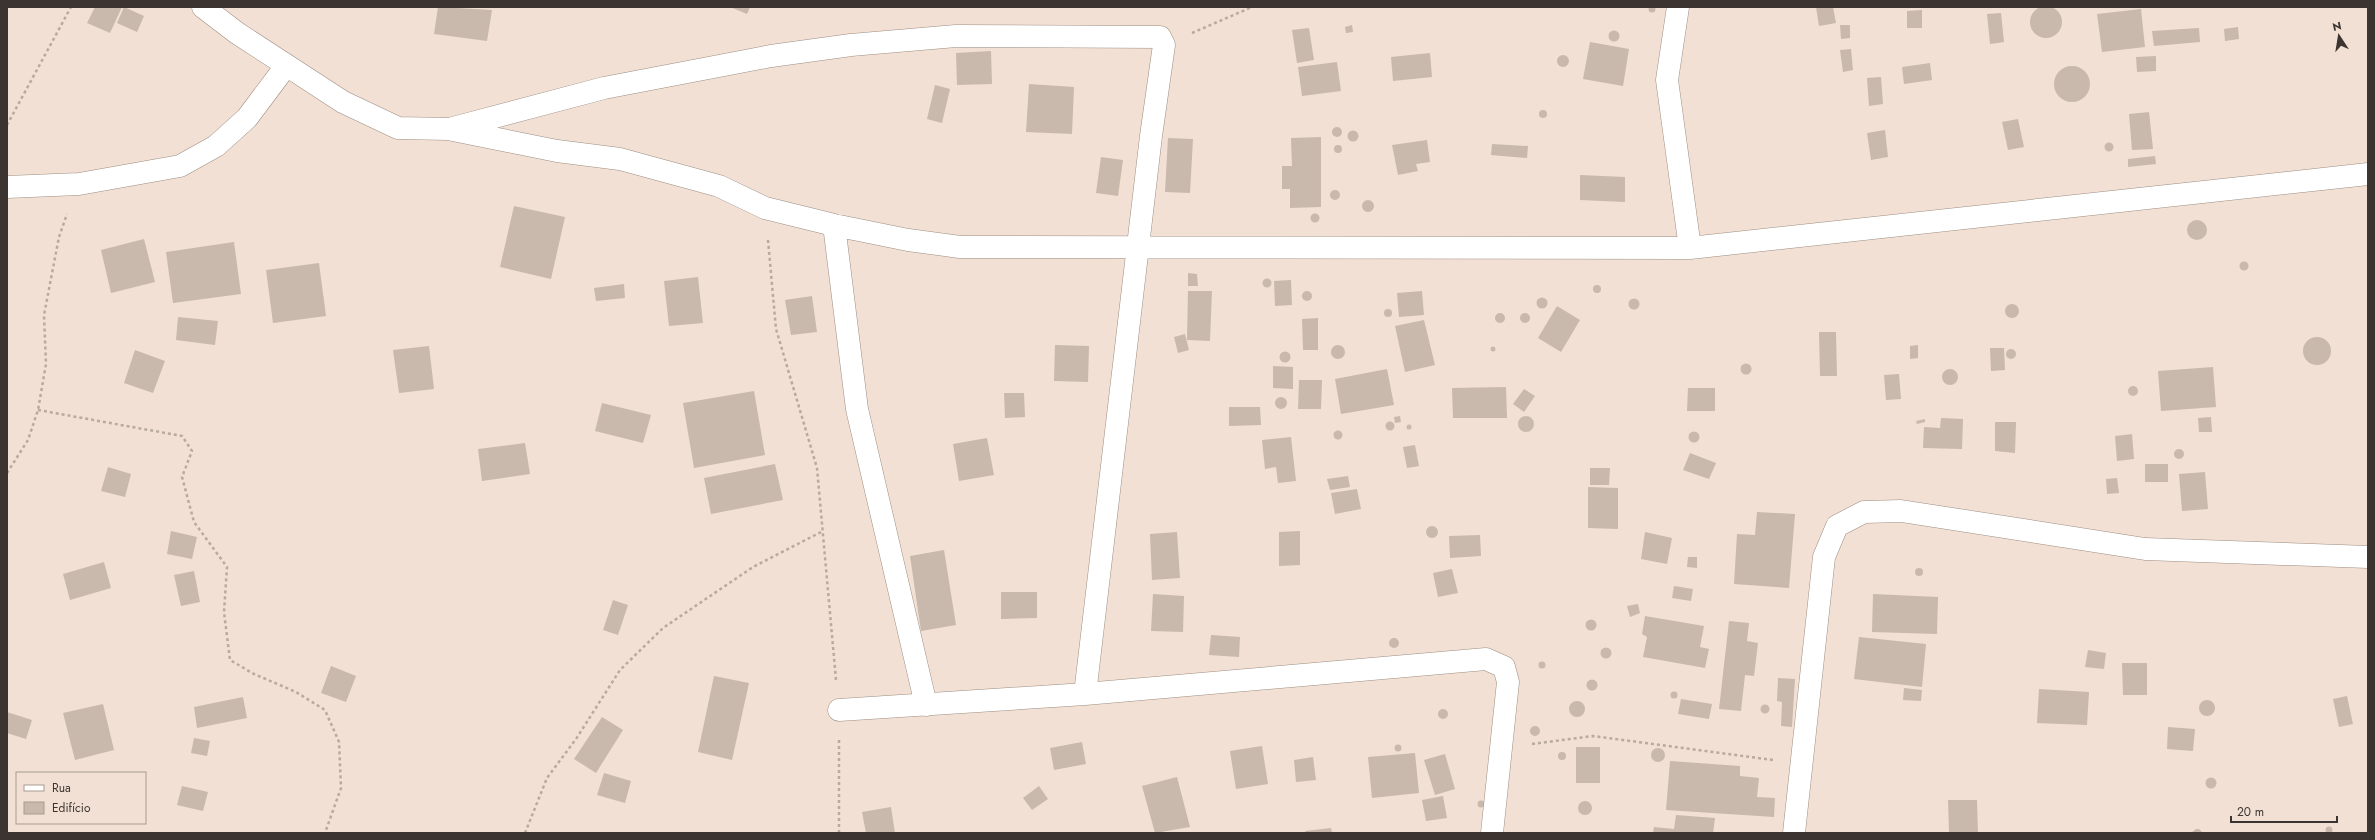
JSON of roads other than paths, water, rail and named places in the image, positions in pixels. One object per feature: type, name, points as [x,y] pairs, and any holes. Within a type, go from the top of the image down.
[{"type":"street","points":[[203,7],[237,33],[343,102],[398,128],[448,129],[557,151],[620,159],[718,186],[765,208],[834,225],[908,240],[960,247],[1690,248],[2368,174]]},
{"type":"street","points":[[1678,7],[1667,80],[1690,248]]},
{"type":"street","points":[[448,129],[604,88],[771,56],[851,45],[956,36],[1147,35],[1160,37],[1164,46],[1138,248],[1085,694]]},
{"type":"street","points":[[7,187],[78,184],[180,166],[216,146],[247,118],[286,66]]},
{"type":"street","points":[[834,225],[857,410],[926,705]]},
{"type":"street","points":[[1794,833],[1824,557],[1836,526],[1864,512],[1901,511],[2145,548],[2368,557]]},
{"type":"street","points":[[839,710],[1085,694],[1486,659],[1504,667],[1508,682],[1492,833]]}]
